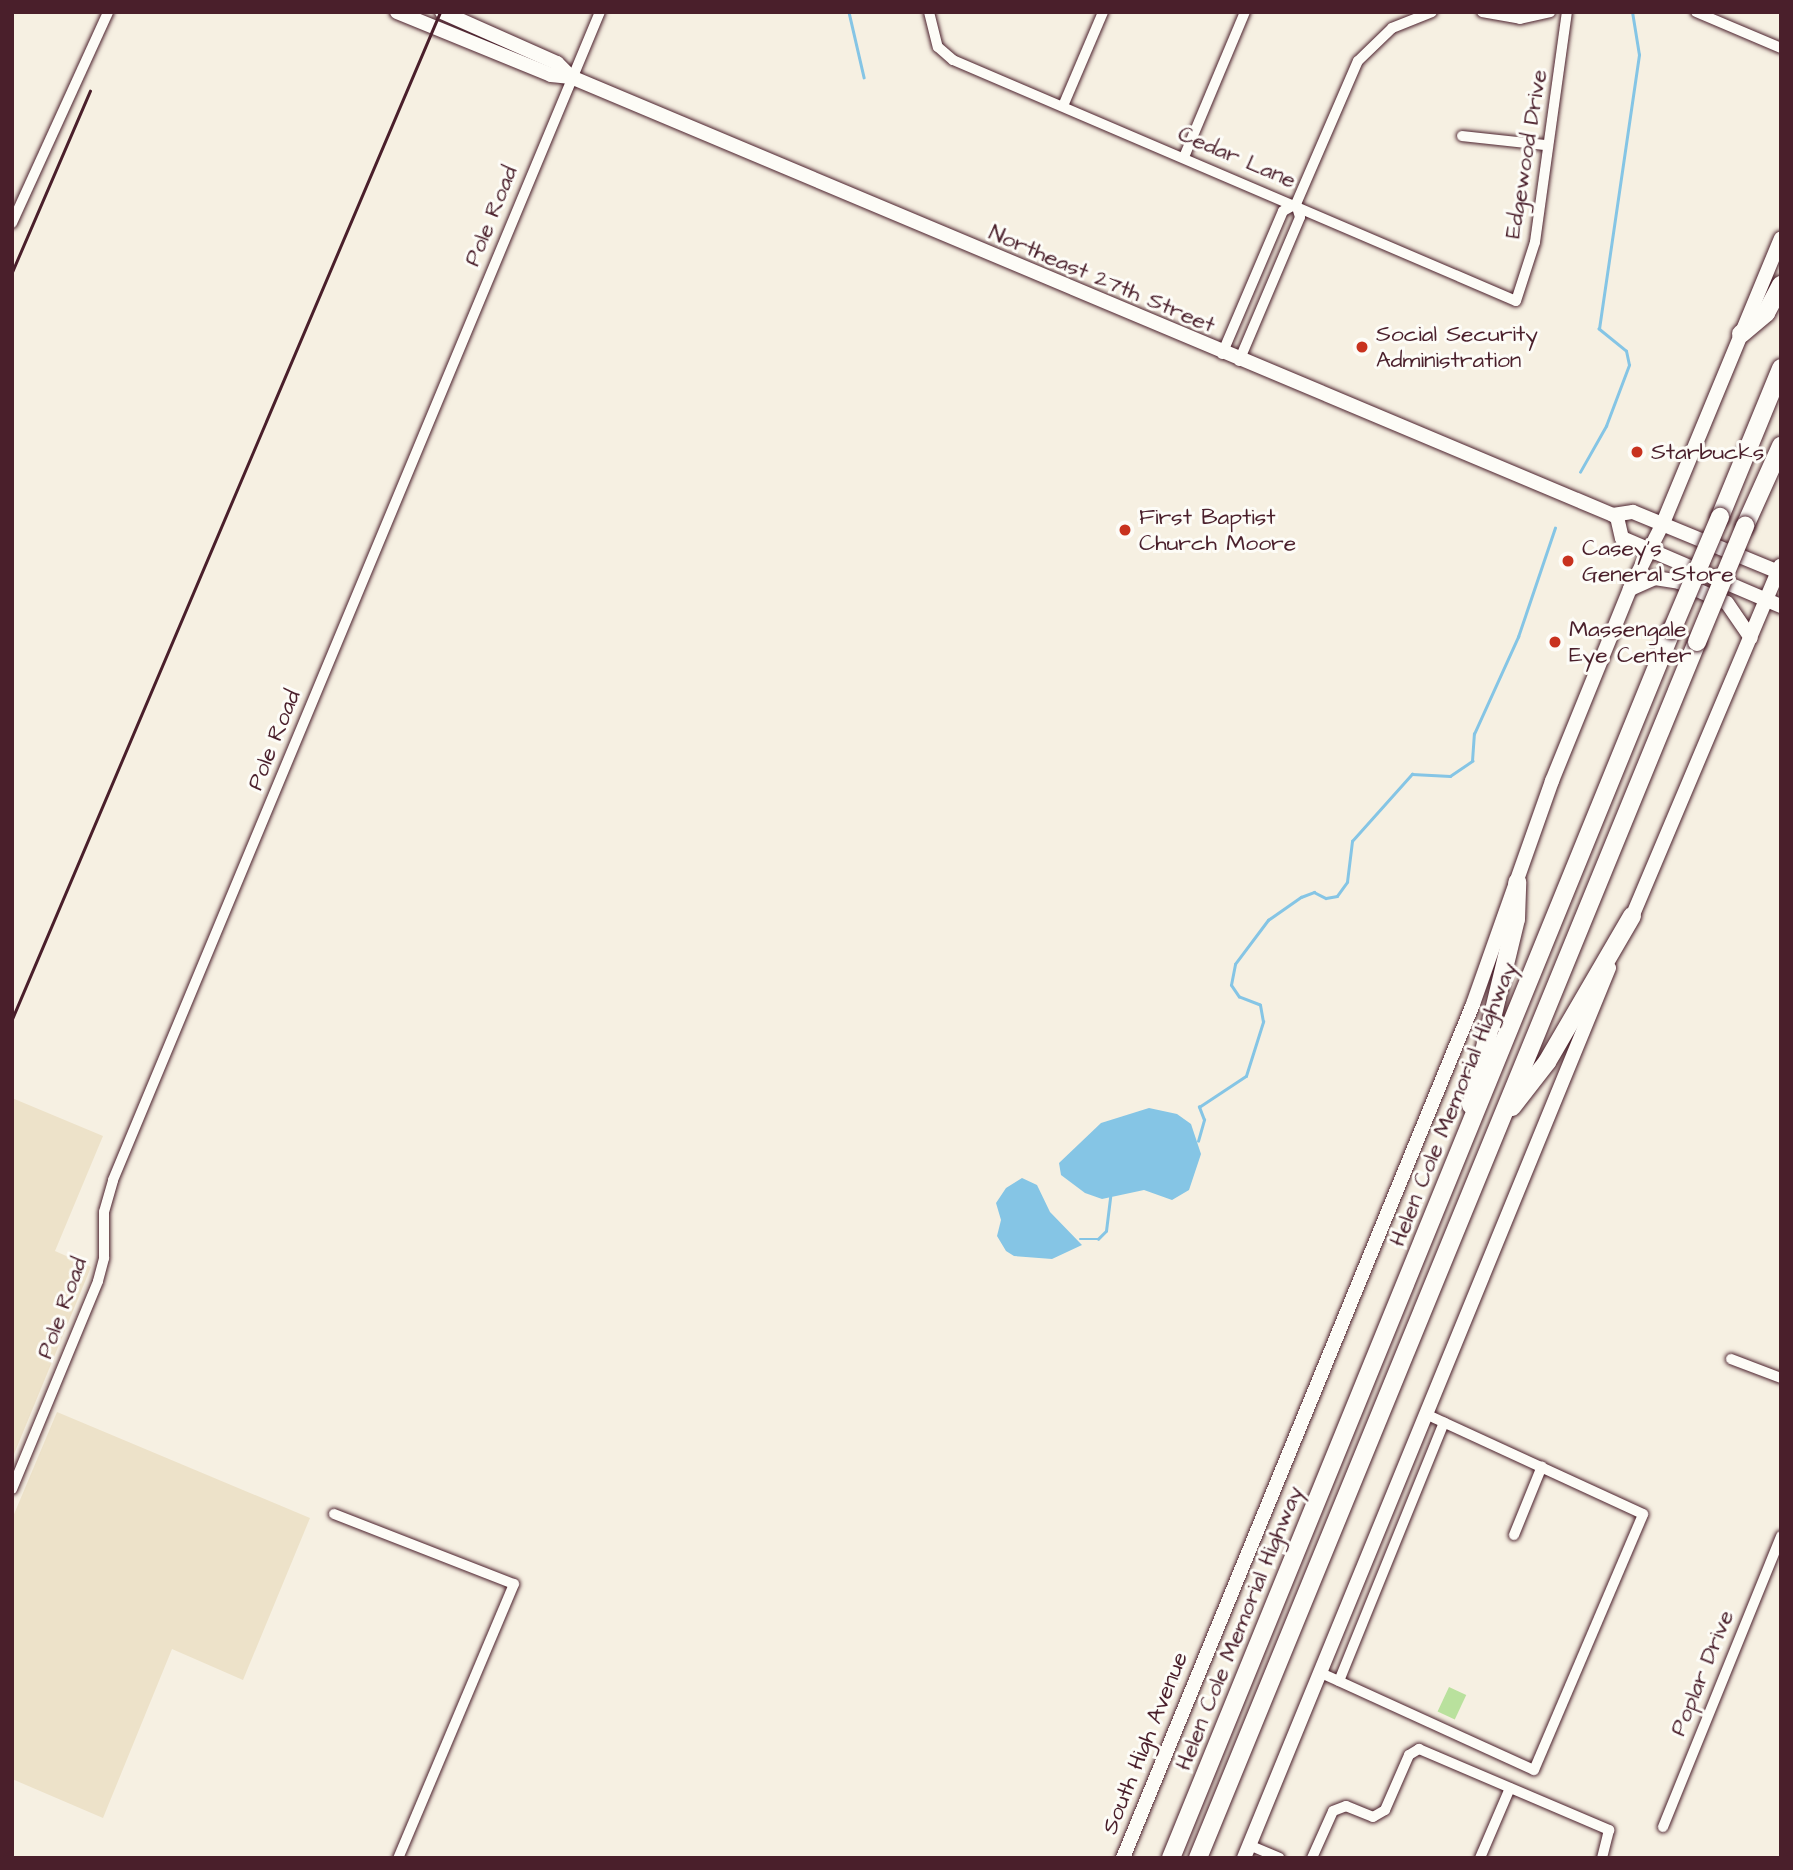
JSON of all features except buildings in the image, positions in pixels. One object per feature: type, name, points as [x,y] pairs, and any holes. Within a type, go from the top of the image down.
[{"type":"highway","points":[[1741,334],[1766,313],[1781,285]]},
{"type":"highway","name":"Helen Cole Memorial Highway","points":[[1171,1858],[1781,368]]},
{"type":"highway","points":[[1198,1858],[1697,642],[1781,446]]},
{"type":"highway","points":[[1462,1146],[1480,1058],[1516,919],[1517,882]]},
{"type":"highway","points":[[1497,1127],[1547,1062],[1632,916]]},
{"type":"main road","name":"Northeast 27th Street","points":[[397,12],[551,75],[572,77],[1222,354],[1617,517],[1633,512],[1780,570]]},
{"type":"main road","name":"Northeast 27th Street","points":[[442,12],[557,63],[572,77]]},
{"type":"main road","name":"South High Avenue","points":[[1122,1858],[1472,1004],[1630,589],[1647,548],[1663,523],[1781,238]]},
{"type":"main road","points":[[1617,517],[1622,538],[1781,606]]},
{"type":"main road","points":[[1247,1851],[1632,916],[1780,570]]},
{"type":"main road","points":[[1630,589],[1656,578],[1679,582],[1733,607],[1751,638]]},
{"type":"street","points":[[12,223],[108,12]]},
{"type":"street","name":"Pole Road","points":[[12,1489],[98,1281],[104,1258],[104,1212],[113,1180],[600,12]]},
{"type":"street","name":"Cedar Lane","points":[[929,12],[942,52],[1516,301]]},
{"type":"street","points":[[1063,106],[1102,12]]},
{"type":"street","points":[[1184,157],[1245,12]]},
{"type":"street","points":[[1222,354],[1283,211],[1296,204],[1352,71],[1371,46],[1404,16],[1432,12]]},
{"type":"street","points":[[1482,12],[1520,19],[1550,12]]},
{"type":"street","name":"Edgewood Drive","points":[[1516,301],[1535,242],[1545,145],[1567,12]]},
{"type":"street","points":[[1696,12],[1781,48]]},
{"type":"street","points":[[1462,136],[1545,145]]},
{"type":"street","points":[[1239,361],[1300,216],[1296,204]]},
{"type":"street","points":[[1731,1359],[1781,1378]]},
{"type":"street","points":[[1320,1672],[1534,1770],[1643,1514],[1426,1414]]},
{"type":"street","points":[[1339,1681],[1444,1422]]},
{"type":"street","points":[[1514,1535],[1542,1466]]},
{"type":"street","points":[[334,1514],[514,1584],[398,1858]]},
{"type":"street","name":"Poplar Drive","points":[[1663,1827],[1781,1536]]},
{"type":"street","points":[[1312,1858],[1333,1811],[1346,1806],[1373,1817],[1385,1810],[1409,1755],[1419,1749],[1609,1830],[1602,1858]]},
{"type":"street","points":[[1480,1858],[1510,1788]]},
{"type":"street","points":[[1247,1851],[1279,1858]]},
{"type":"shaded area","points":[[12,1098],[103,1136],[55,1251],[91,1267],[12,1459]]},
{"type":"shaded area","points":[[57,1412],[310,1518],[243,1680],[172,1649],[103,1818],[12,1779],[12,1519]]},
{"type":"green space","points":[[1449,1687],[1466,1695],[1455,1720],[1438,1711]]},
{"type":"water","points":[[1149,1108],[1177,1114],[1191,1124],[1201,1154],[1189,1190],[1172,1200],[1144,1190],[1102,1199],[1085,1193],[1061,1175],[1059,1163],[1101,1123]]},
{"type":"water","points":[[1022,1178],[1037,1185],[1050,1212],[1082,1245],[1052,1259],[1014,1256],[1006,1251],[997,1236],[1001,1220],[996,1203],[1006,1188]]},
{"type":"waterway","points":[[849,12],[864,77]]},
{"type":"waterway","points":[[1580,472],[1606,426],[1629,365],[1626,351],[1599,329],[1639,55],[1632,12]]},
{"type":"waterway","points":[[1198,1141],[1204,1120],[1199,1107],[1246,1076],[1263,1022],[1260,1005],[1239,997],[1231,985],[1235,964],[1268,920],[1301,897],[1314,892],[1326,898],[1337,896],[1347,882],[1352,841],[1412,774],[1450,776],[1472,761],[1474,734],[1518,637],[1555,528]]},
{"type":"waterway","points":[[1080,1239],[1098,1239],[1106,1231],[1110,1197]]},
{"type":"railway","points":[[12,1019],[440,12]]},
{"type":"railway","points":[[12,272],[90,91]]},
{"type":"place","name":"Social Security Administration","points":[[1362,347]]},
{"type":"place","name":"Starbucks","points":[[1637,452]]},
{"type":"place","name":"First Baptist Church Moore","points":[[1125,530]]},
{"type":"place","name":"Casey's General Store","points":[[1568,561]]},
{"type":"place","name":"Massengale Eye Center","points":[[1555,642]]}]
